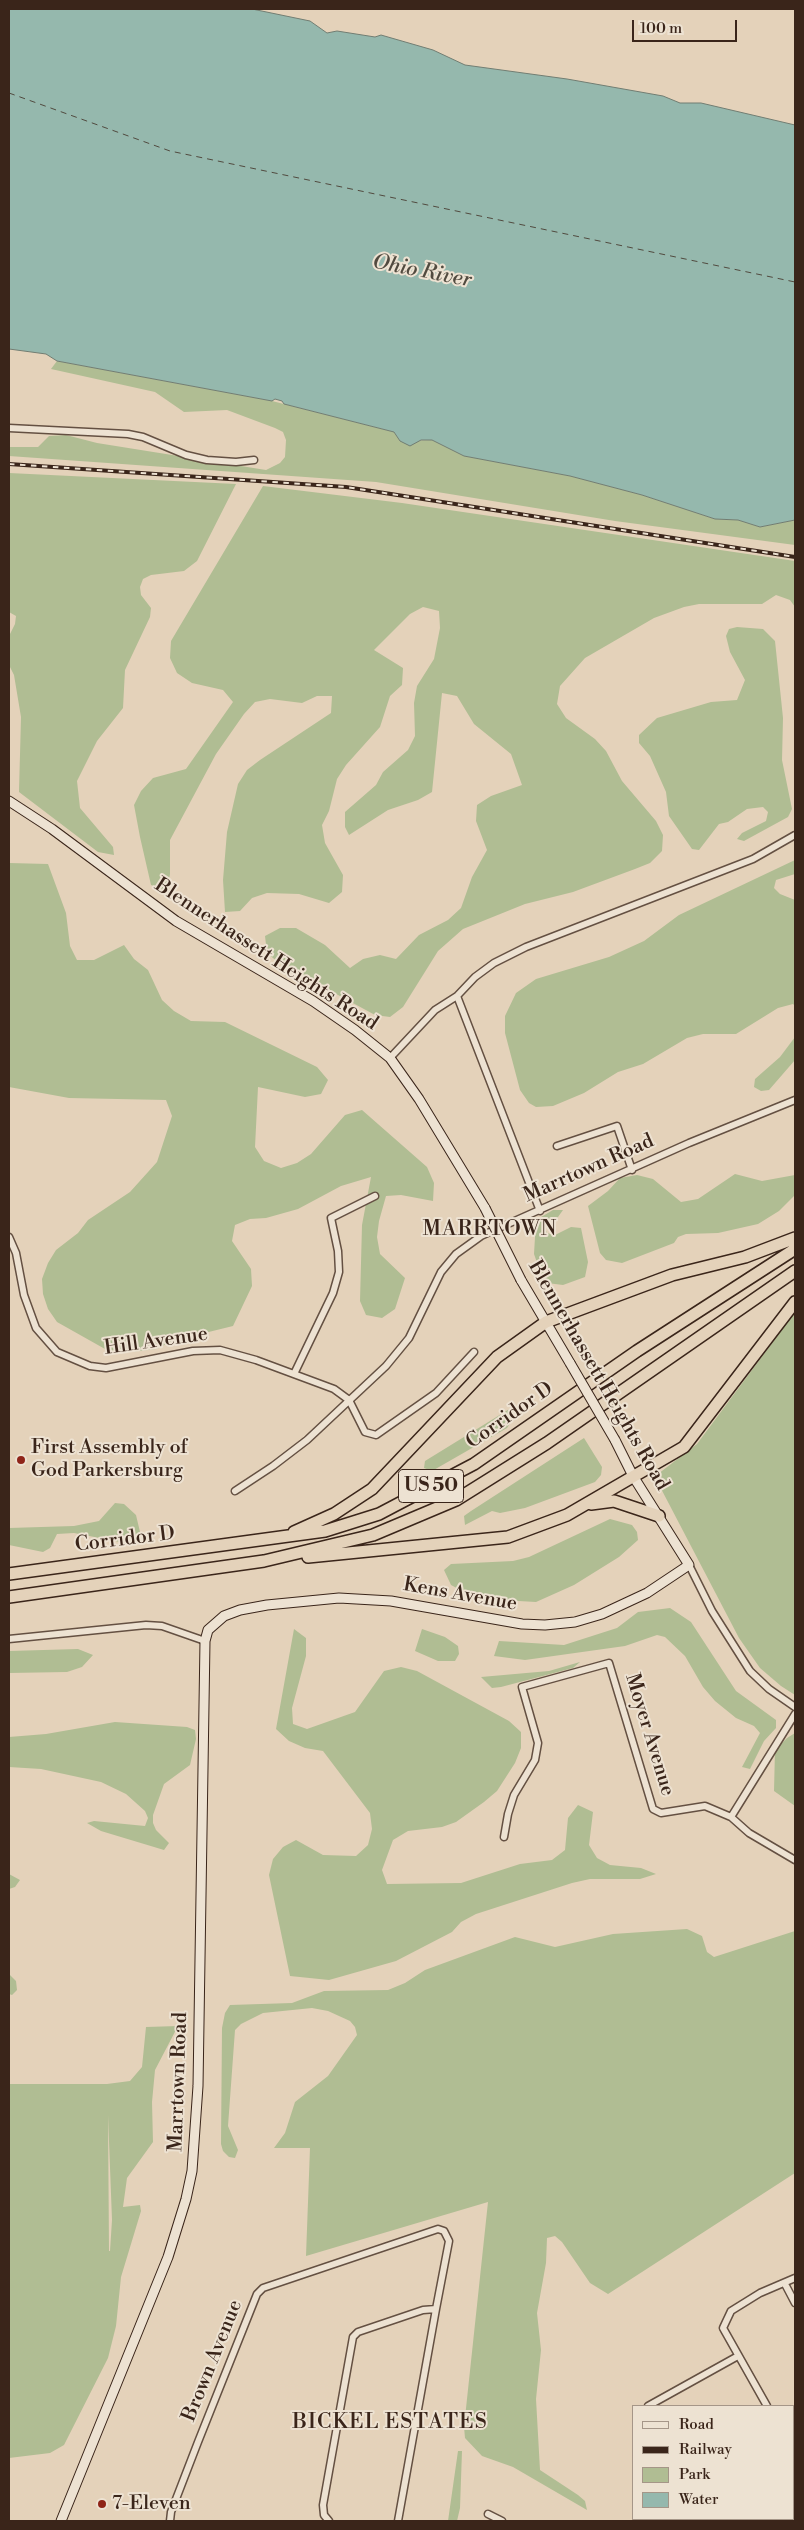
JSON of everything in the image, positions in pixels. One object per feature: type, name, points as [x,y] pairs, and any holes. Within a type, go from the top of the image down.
[{"type":"highway","points":[[281,1538],[334,1514],[372,1489],[497,1357],[546,1322],[672,1275],[745,1257],[795,1238]]},
{"type":"highway","name":"Corridor D","points":[[9,1574],[325,1531],[379,1514],[474,1464],[637,1351],[795,1249]]},
{"type":"highway","name":"Corridor D","points":[[9,1597],[264,1561],[373,1535],[456,1500],[547,1442],[795,1271]]},
{"type":"highway","points":[[264,1561],[508,1537],[567,1515],[684,1447],[795,1302]]},
{"type":"highway","points":[[582,1506],[614,1501],[659,1516]]},
{"type":"street","points":[[9,428],[128,434],[143,437],[186,455],[208,460],[236,462],[254,460]]},
{"type":"street","name":"Blennerhassett Heights Road","points":[[9,801],[52,829],[176,921],[313,1001],[355,1030],[390,1058],[419,1099],[484,1208],[521,1280],[615,1440],[633,1476],[689,1565]]},
{"type":"street","points":[[390,1058],[435,1010],[457,996],[475,977],[494,963],[526,947],[753,859],[795,835]]},
{"type":"street","points":[[457,996],[540,1211]]},
{"type":"street","name":"Marrtown Road","points":[[235,1491],[274,1466],[307,1440],[386,1366],[409,1338],[441,1272],[456,1254],[480,1236],[540,1211],[689,1143],[795,1100]]},
{"type":"street","points":[[557,1146],[617,1126],[632,1170]]},
{"type":"street","points":[[294,1374],[332,1294],[338,1272],[338,1251],[331,1218],[375,1196]]},
{"type":"street","name":"Hill Avenue","points":[[9,1237],[16,1253],[24,1295],[34,1324],[45,1341],[57,1352],[70,1359],[90,1366],[106,1368],[193,1351],[220,1350],[294,1374],[334,1390],[349,1400]]},
{"type":"street","points":[[349,1400],[365,1432],[376,1435],[436,1393],[474,1352]]},
{"type":"street","points":[[689,1565],[712,1611],[750,1670],[769,1689],[795,1707]]},
{"type":"street","name":"Kens Avenue","points":[[214,1623],[240,1610],[296,1601],[339,1598],[391,1601],[522,1624],[575,1622],[602,1614],[647,1592],[689,1565]]},
{"type":"street","name":"Marrtown Road","points":[[61,2521],[168,2257],[186,2199],[193,2165],[198,2086],[205,1641],[208,1630],[214,1623]]},
{"type":"street","points":[[9,1639],[146,1625],[162,1626],[205,1641]]},
{"type":"street","name":"Moyer Avenue","points":[[504,1837],[514,1795],[535,1760],[538,1743],[522,1687],[609,1662],[653,1808],[661,1813],[704,1806],[731,1817],[749,1833],[795,1860]]},
{"type":"street","points":[[731,1817],[795,1714]]},
{"type":"street","name":"Brown Avenue","points":[[170,2521],[171,2512],[257,2294],[263,2288],[438,2228],[448,2236],[436,2309]]},
{"type":"street","points":[[766,2405],[723,2328],[731,2312],[760,2294],[795,2278]]},
{"type":"street","points":[[784,2284],[795,2303]]},
{"type":"street","points":[[329,2521],[324,2515],[323,2505],[353,2337],[358,2332],[423,2310],[436,2309],[398,2521]]},
{"type":"street","points":[[650,2405],[738,2356]]},
{"type":"street","points":[[488,2514],[502,2521]]},
{"type":"green space","points":[[57,361],[272,401],[394,432],[400,441],[432,440],[464,456],[570,476],[642,495],[715,519],[738,520],[760,527],[795,520],[795,545],[615,521],[376,482],[9,456],[9,447],[38,447],[49,436],[66,435],[97,443],[266,470],[280,463],[285,457],[286,440],[283,432],[275,428],[227,410],[184,412],[155,392],[51,369]]},
{"type":"green space","points":[[9,473],[236,484],[197,561],[184,571],[151,575],[143,579],[140,587],[141,595],[151,608],[150,617],[125,670],[123,708],[97,741],[77,781],[80,808],[113,847],[114,855],[98,852],[19,792],[21,717],[14,675],[9,665],[9,636],[15,624],[16,616],[9,612]]},
{"type":"green space","points":[[263,486],[402,503],[795,561],[795,607],[790,600],[776,595],[762,604],[699,604],[684,607],[654,618],[585,658],[560,686],[557,704],[566,718],[595,739],[606,751],[622,781],[656,821],[663,835],[662,851],[650,863],[635,869],[573,892],[525,904],[463,929],[438,951],[403,1007],[390,1017],[375,1015],[279,963],[267,953],[265,936],[280,928],[296,928],[325,945],[350,968],[363,959],[380,955],[396,959],[419,935],[448,920],[461,908],[472,877],[487,850],[476,821],[477,805],[491,796],[522,785],[511,754],[474,724],[457,696],[442,693],[432,792],[418,800],[388,810],[349,835],[345,827],[345,812],[376,785],[383,772],[408,750],[415,736],[414,703],[417,686],[434,659],[440,628],[439,611],[423,607],[410,614],[374,650],[403,668],[402,685],[390,696],[380,727],[346,765],[337,779],[329,811],[322,825],[325,843],[343,875],[342,892],[329,903],[299,894],[267,893],[252,898],[240,911],[225,912],[223,880],[227,832],[238,784],[247,770],[260,760],[331,713],[332,696],[317,696],[302,703],[270,699],[255,702],[244,714],[216,754],[170,840],[170,874],[167,891],[151,885],[134,805],[141,791],[153,778],[186,769],[233,702],[223,690],[192,683],[177,673],[170,658],[171,641]]},
{"type":"green space","points":[[737,627],[763,629],[775,641],[783,718],[782,760],[792,809],[788,817],[744,841],[737,839],[742,833],[766,821],[768,812],[763,807],[747,809],[728,822],[719,824],[699,850],[692,849],[669,816],[666,792],[650,756],[639,743],[639,735],[657,718],[711,702],[737,700],[745,680],[730,652],[726,636],[729,629]]},
{"type":"green space","points":[[795,860],[795,874],[776,880],[774,888],[780,894],[795,900],[795,1006],[793,1004],[778,1008],[736,1034],[703,1034],[687,1038],[643,1064],[618,1072],[584,1093],[553,1106],[536,1107],[529,1103],[520,1090],[505,1033],[505,1016],[516,993],[536,979],[609,957],[644,941],[679,915]]},
{"type":"green space","points":[[9,863],[48,864],[66,913],[70,946],[77,960],[94,960],[124,945],[134,959],[148,970],[162,1000],[174,1011],[191,1021],[225,1022],[317,1067],[328,1080],[321,1094],[305,1097],[258,1087],[255,1147],[264,1161],[281,1168],[297,1163],[311,1154],[345,1115],[362,1110],[427,1167],[434,1183],[433,1201],[401,1195],[386,1196],[379,1221],[377,1237],[380,1254],[405,1278],[395,1309],[382,1318],[366,1315],[360,1301],[362,1225],[371,1177],[341,1186],[298,1209],[266,1218],[250,1219],[235,1225],[232,1241],[251,1269],[252,1286],[233,1326],[172,1341],[157,1349],[122,1353],[105,1349],[57,1322],[48,1309],[43,1294],[42,1279],[48,1263],[56,1250],[78,1233],[88,1220],[130,1192],[157,1162],[172,1116],[166,1100],[69,1098],[9,1087]]},
{"type":"green space","points":[[795,1037],[795,1060],[769,1090],[761,1091],[754,1087],[755,1079],[780,1057]]},
{"type":"green space","points":[[735,1174],[762,1181],[795,1175],[795,1195],[779,1211],[758,1224],[718,1233],[686,1234],[678,1237],[674,1243],[622,1263],[606,1260],[600,1253],[588,1206],[608,1191],[620,1178],[637,1175],[653,1179],[681,1202],[698,1199]]},
{"type":"green space","points":[[553,1210],[563,1210],[558,1217],[544,1225],[547,1233],[555,1235],[571,1227],[581,1228],[588,1262],[585,1277],[563,1285],[547,1283],[542,1277],[534,1254],[536,1220]]},
{"type":"green space","points":[[795,1312],[795,1695],[760,1668],[739,1638],[657,1481],[658,1474],[697,1444]]},
{"type":"green space","points":[[511,1408],[517,1414],[507,1428],[432,1471],[424,1468],[425,1461]]},
{"type":"green space","points":[[584,1438],[602,1467],[601,1475],[595,1482],[525,1508],[500,1513],[492,1511],[465,1525],[464,1516]]},
{"type":"green space","points":[[115,1503],[124,1504],[136,1515],[140,1532],[137,1539],[130,1544],[74,1533],[57,1534],[50,1548],[43,1552],[9,1545],[9,1528],[74,1526],[99,1521]]},
{"type":"green space","points":[[610,1519],[632,1525],[637,1532],[638,1540],[619,1557],[574,1585],[536,1602],[501,1600],[466,1593],[451,1585],[444,1570],[451,1564],[513,1561],[529,1557]]},
{"type":"green space","points":[[670,1608],[691,1622],[736,1691],[776,1720],[776,1728],[764,1741],[750,1769],[742,1767],[760,1733],[754,1726],[736,1718],[715,1701],[703,1687],[685,1656],[665,1637],[657,1635],[625,1646],[525,1660],[494,1656],[499,1641],[564,1645],[617,1628],[638,1612]]},
{"type":"green space","points":[[294,1629],[306,1638],[306,1656],[292,1708],[293,1724],[307,1729],[355,1712],[384,1671],[401,1667],[417,1671],[509,1721],[521,1732],[521,1748],[515,1763],[497,1791],[484,1802],[456,1822],[442,1827],[408,1831],[393,1840],[382,1870],[387,1884],[461,1883],[520,1864],[552,1860],[565,1850],[568,1818],[578,1805],[593,1812],[589,1845],[597,1858],[610,1865],[641,1868],[656,1874],[640,1879],[590,1879],[572,1883],[476,1914],[461,1922],[452,1932],[396,1961],[329,1980],[290,1976],[269,1875],[273,1859],[283,1847],[296,1840],[323,1855],[356,1856],[368,1845],[372,1829],[370,1813],[323,1751],[305,1748],[289,1741],[276,1729]]},
{"type":"green space","points":[[422,1629],[445,1637],[458,1646],[459,1654],[455,1661],[438,1661],[415,1651]]},
{"type":"green space","points":[[78,1649],[93,1655],[82,1667],[67,1672],[9,1673],[9,1651]]},
{"type":"green space","points":[[580,1662],[573,1668],[501,1687],[492,1688],[481,1677],[549,1671]]},
{"type":"green space","points":[[115,1722],[187,1727],[195,1730],[196,1739],[190,1765],[164,1784],[153,1815],[153,1823],[156,1830],[169,1843],[164,1850],[101,1831],[87,1823],[94,1821],[145,1826],[148,1818],[145,1811],[126,1794],[101,1782],[41,1769],[9,1767],[9,1737],[46,1734]]},
{"type":"green space","points":[[795,1733],[795,1806],[774,1791],[775,1750]]},
{"type":"green space","points":[[9,1874],[20,1880],[15,1887],[9,1889]]},
{"type":"green space","points":[[687,1929],[702,1936],[707,1952],[714,1957],[795,1931],[795,2173],[608,2294],[590,2283],[562,2242],[555,2236],[547,2238],[546,2263],[537,2313],[541,2350],[536,2399],[540,2470],[578,2495],[585,2501],[587,2510],[513,2467],[482,2456],[465,2438],[464,2427],[488,2202],[306,2256],[310,2148],[274,2148],[285,2133],[295,2102],[328,2076],[357,2035],[355,2027],[350,2021],[328,2011],[312,2008],[263,2013],[241,2024],[235,2030],[228,2126],[238,2150],[235,2158],[229,2157],[223,2151],[221,2144],[222,2028],[225,2013],[230,2005],[292,2003],[324,1991],[388,1990],[405,1983],[425,1970],[515,1937],[555,1947],[613,1934]]},
{"type":"green space","points":[[9,1974],[16,1981],[17,1990],[12,1995],[9,1994]]},
{"type":"green space","points":[[178,2026],[155,2070],[152,2102],[153,2142],[127,2178],[123,2207],[140,2205],[141,2211],[121,2277],[116,2326],[108,2358],[64,2445],[50,2453],[9,2458],[9,2084],[107,2084],[130,2081],[142,2067],[146,2027]],"holes":[[[108,2115],[112,2220],[109,2251]]]},
{"type":"green space","points":[[458,2451],[462,2451],[460,2508],[457,2521],[448,2521]]},
{"type":"water","name":"Ohio River","points":[[9,9],[252,9],[310,21],[327,33],[337,31],[375,37],[381,35],[433,50],[465,65],[567,79],[663,96],[680,103],[701,103],[795,125],[795,520],[760,527],[738,520],[715,519],[642,495],[570,476],[464,456],[432,440],[421,440],[410,446],[400,441],[394,432],[284,404],[282,401],[275,399],[272,401],[57,361],[46,354],[9,349]]},
{"type":"ferry route","points":[[9,93],[170,151],[795,282]]},
{"type":"railway","points":[[9,464],[346,487],[795,557]]},
{"type":"place","name":"First Assembly of God Parkersburg","points":[[21,1460]]},
{"type":"place","name":"7-Eleven","points":[[102,2504]]},
{"type":"district","name":"MARRTOWN","points":[[490,1230]]},
{"type":"district","name":"BICKEL ESTATES","points":[[390,2423]]}]
